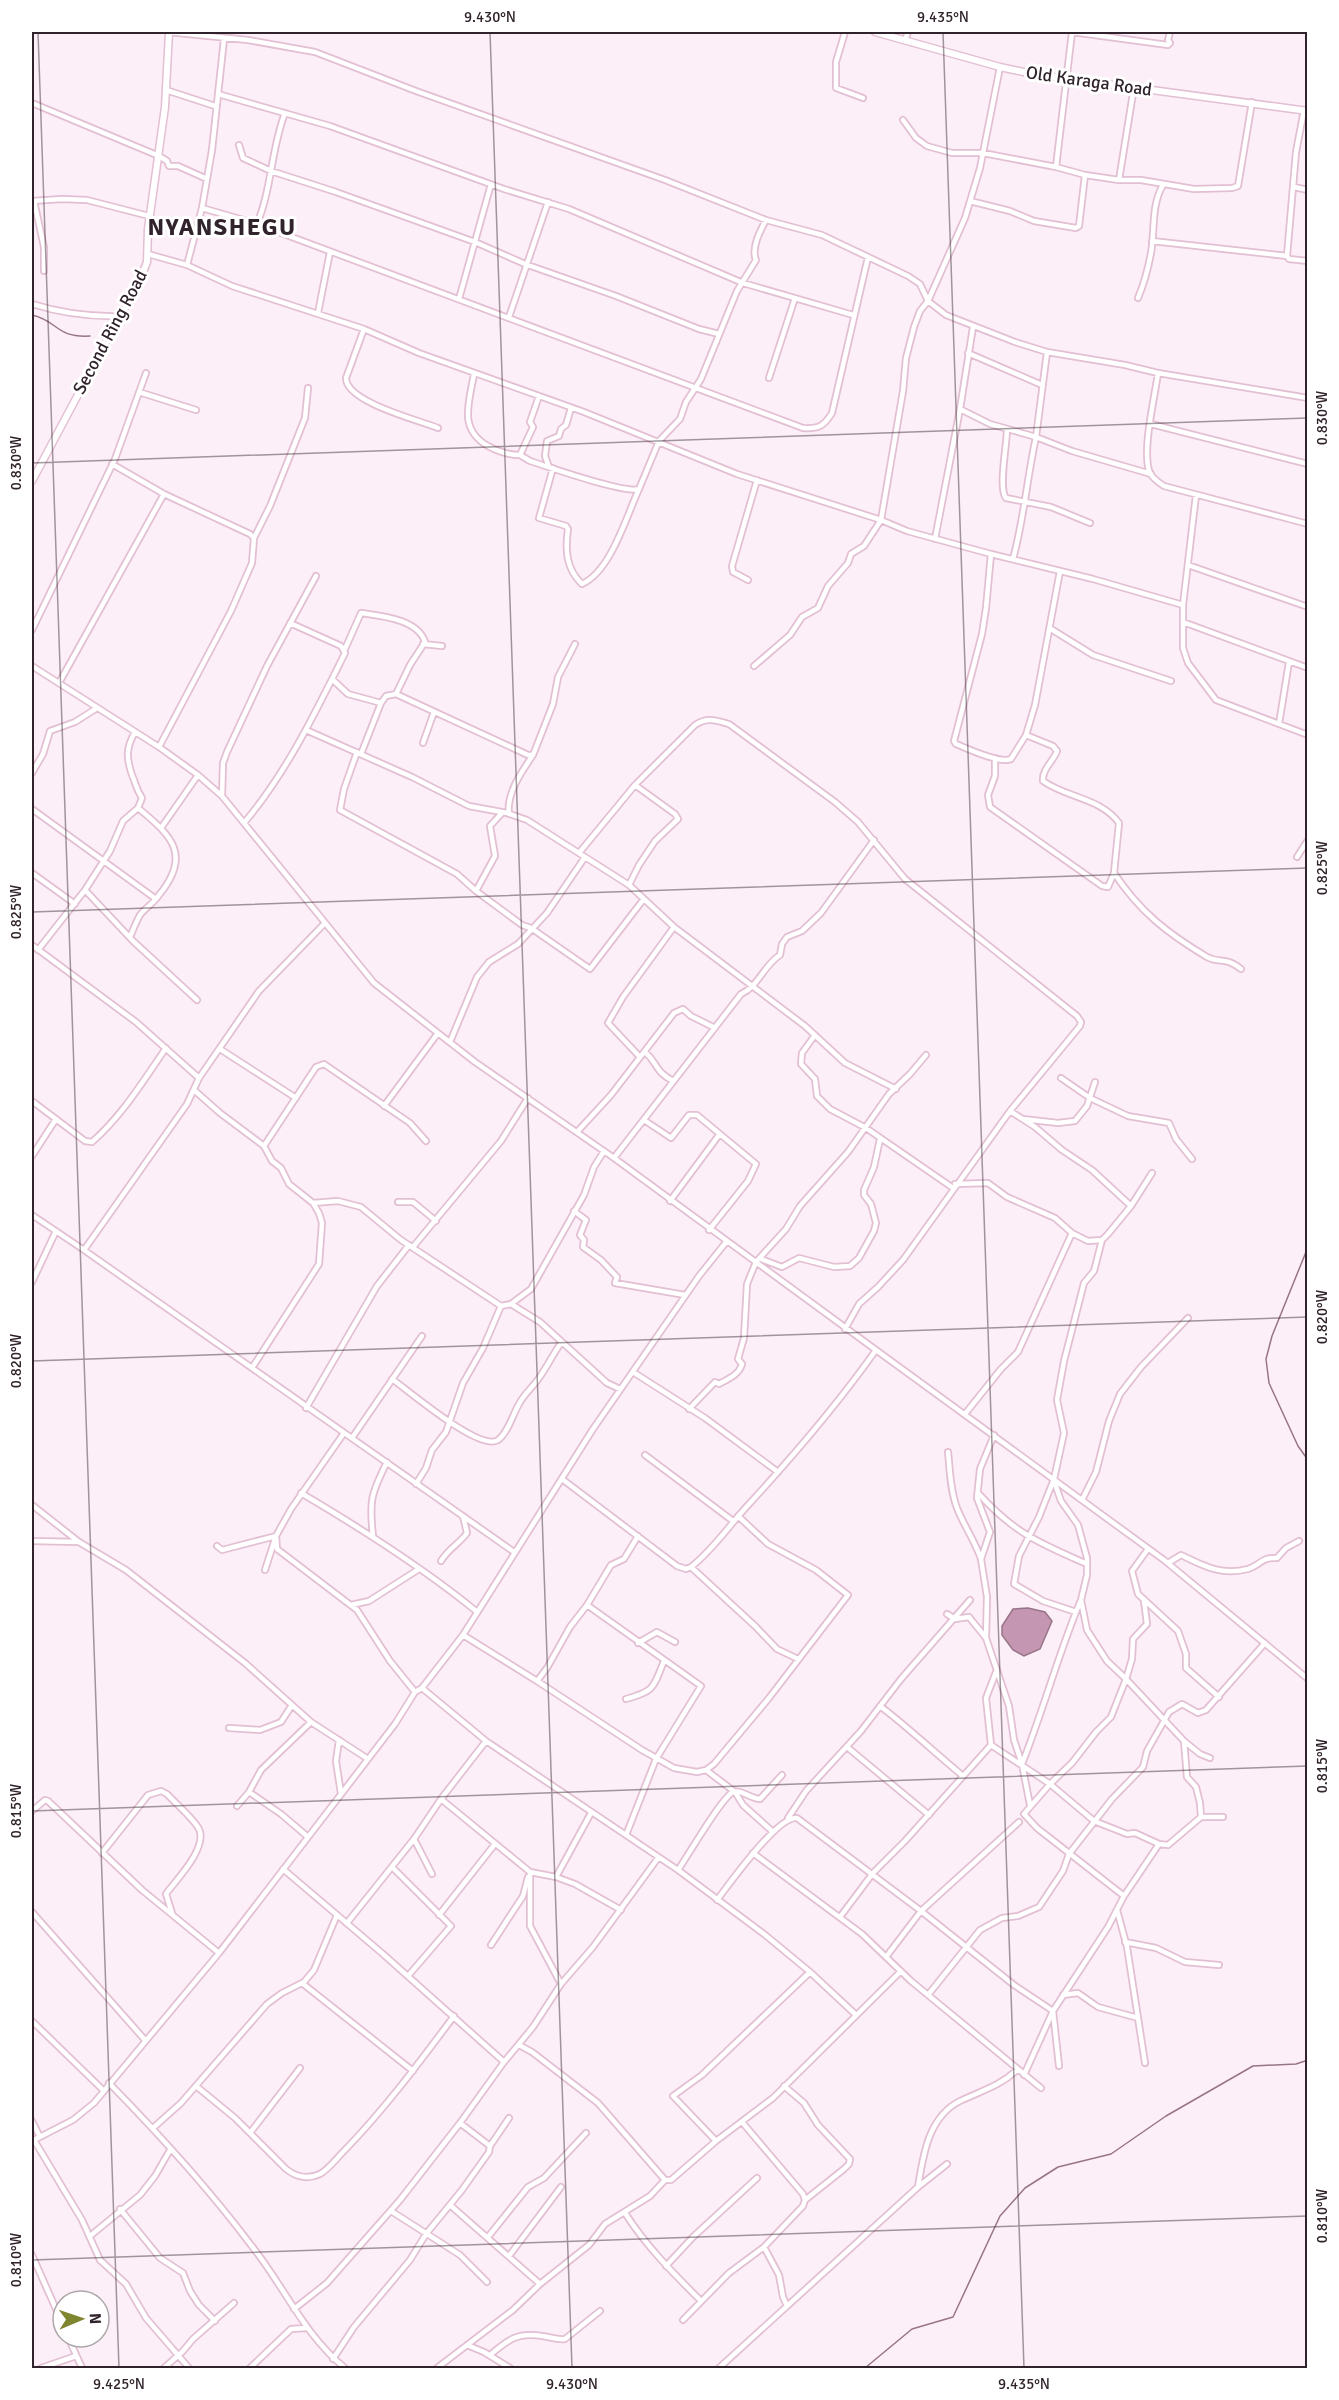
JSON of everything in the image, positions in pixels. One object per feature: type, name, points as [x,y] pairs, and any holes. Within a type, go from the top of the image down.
[{"type":"street","points":[[169,32],[257,41],[315,52],[766,220],[822,236],[920,284],[928,301],[946,315],[973,327],[1047,352],[1308,398]]},
{"type":"street","name":"Second Ring Road","points":[[32,481],[140,283],[148,254],[149,216],[159,156],[169,32]]},
{"type":"street","points":[[845,32],[836,62],[836,88],[863,98]]},
{"type":"street","name":"Old Karaga Road","points":[[875,32],[1000,67],[1065,79],[1252,102],[1306,111]]},
{"type":"street","points":[[905,40],[908,32]]},
{"type":"street","points":[[1056,167],[1072,32],[1168,45],[1170,32]]},
{"type":"street","points":[[187,265],[202,208],[212,150],[224,39]]},
{"type":"street","points":[[754,666],[790,635],[802,617],[818,608],[828,586],[848,563],[851,554],[864,546],[881,520],[903,391],[906,358],[914,327],[965,218],[983,153],[1000,67]]},
{"type":"street","points":[[1119,180],[1134,87]]},
{"type":"street","points":[[166,90],[215,106]]},
{"type":"street","points":[[218,94],[330,126],[491,184],[549,202],[743,283],[854,315]]},
{"type":"street","points":[[903,120],[916,138],[927,146],[952,153],[983,153],[1119,180],[1142,180],[1163,185],[1218,189],[1238,186],[1252,102]]},
{"type":"street","points":[[32,103],[159,156],[170,166],[178,166],[207,179]]},
{"type":"street","points":[[1287,256],[1296,152],[1306,111]]},
{"type":"street","points":[[257,224],[264,206],[285,113]]},
{"type":"street","points":[[239,145],[243,158],[271,171],[336,192],[699,329],[719,334]]},
{"type":"street","points":[[970,201],[1010,211],[1034,221],[1076,228],[1085,175]]},
{"type":"street","points":[[459,299],[491,184]]},
{"type":"street","points":[[1138,298],[1144,283],[1152,241],[1157,195],[1163,185]]},
{"type":"street","points":[[1294,188],[1308,190]]},
{"type":"street","points":[[44,271],[44,247],[32,201],[87,200],[149,216]]},
{"type":"street","points":[[509,317],[525,264],[549,202]]},
{"type":"street","points":[[202,208],[257,224],[509,317],[695,389],[803,428],[816,429],[825,424],[832,413],[868,257]]},
{"type":"street","points":[[572,408],[566,425],[561,429],[559,435],[547,441],[545,456],[551,468],[539,518],[566,526],[568,529],[566,549],[569,566],[574,577],[582,584],[591,580],[604,566],[659,441],[680,419],[686,402],[695,389],[743,283],[756,260],[754,254],[759,232],[766,220]]},
{"type":"street","points":[[1152,241],[1287,256],[1289,259],[1308,261]]},
{"type":"street","points":[[318,313],[330,252]]},
{"type":"street","points":[[148,254],[187,265],[232,286],[364,329],[474,374],[572,408],[659,441],[702,461],[757,480],[935,539],[1183,605]]},
{"type":"street","points":[[769,378],[795,298]]},
{"type":"street","points":[[32,304],[81,316],[120,316]]},
{"type":"street","points":[[935,539],[973,327]]},
{"type":"street","points":[[364,329],[346,378],[354,394],[366,402],[438,428]]},
{"type":"street","points":[[1013,559],[1023,518],[1047,352]]},
{"type":"street","points":[[968,353],[1042,385]]},
{"type":"street","points":[[32,630],[112,464],[146,373]]},
{"type":"street","points":[[1151,474],[1147,450],[1158,373]]},
{"type":"street","points":[[474,374],[468,417],[473,435],[498,451],[520,455],[551,468],[615,488],[633,491],[639,489]]},
{"type":"street","points":[[159,747],[231,611],[252,563],[254,538],[270,506],[305,418],[308,388]]},
{"type":"street","points":[[139,392],[196,410]]},
{"type":"street","points":[[520,455],[533,428],[530,422],[539,396]]},
{"type":"street","points":[[960,409],[977,419],[1036,437],[1072,452],[1151,474],[1164,486],[1308,524]]},
{"type":"street","points":[[1151,424],[1308,464]]},
{"type":"street","points":[[1007,429],[1002,494],[1011,500],[1052,507],[1090,523]]},
{"type":"street","points":[[112,464],[164,494],[250,534],[254,538]]},
{"type":"street","points":[[748,580],[733,572],[732,566],[757,480]]},
{"type":"street","points":[[59,683],[164,494]]},
{"type":"street","points":[[1196,495],[1183,605],[1183,648],[1188,663],[1216,700],[1308,735]]},
{"type":"street","points":[[991,554],[982,634],[955,729],[954,741],[956,744],[1007,761],[1011,759],[1026,735],[1035,705],[1060,571]]},
{"type":"street","points":[[1188,565],[1308,607]]},
{"type":"street","points":[[222,796],[223,764],[227,752],[253,694],[316,576]]},
{"type":"street","points":[[244,823],[268,795],[306,730],[362,614],[396,619],[413,627],[424,638],[396,694]]},
{"type":"street","points":[[1183,622],[1308,668]]},
{"type":"street","points":[[290,623],[345,649]]},
{"type":"street","points":[[1050,629],[1094,655],[1172,681]]},
{"type":"street","points":[[423,644],[442,646]]},
{"type":"street","points":[[509,814],[508,806],[518,778],[532,755],[553,704],[558,677],[575,644]]},
{"type":"street","points":[[1279,724],[1289,662]]},
{"type":"street","points":[[32,666],[159,747],[198,775],[222,796],[374,983],[450,1042],[614,1158],[709,1230],[759,1260],[845,1329],[1168,1563],[1308,1679]]},
{"type":"street","points":[[332,679],[348,694],[381,703]]},
{"type":"street","points":[[532,755],[396,694],[386,696],[344,789],[340,810],[457,874],[476,891],[522,924],[592,968],[643,900]]},
{"type":"street","points":[[32,773],[43,754],[50,731],[75,722],[97,708]]},
{"type":"street","points":[[423,743],[434,712]]},
{"type":"street","points":[[579,853],[635,785],[695,725],[704,719],[712,719],[739,729],[835,802],[858,822],[905,879],[1077,1016],[1081,1022],[1010,1111],[903,1260],[859,1304],[845,1329]]},
{"type":"street","points":[[306,730],[469,806],[527,820],[629,885],[674,927],[815,1035],[845,1063],[896,1089]]},
{"type":"street","points":[[38,950],[75,904],[105,860],[123,821],[138,808],[142,798],[134,787],[127,753],[128,745],[135,732]]},
{"type":"street","points":[[995,758],[995,776],[987,795],[990,807],[1102,886],[1108,886],[1114,873],[1119,823],[1081,796],[1068,795],[1043,781],[1057,751],[1053,746],[1026,735]]},
{"type":"street","points":[[161,828],[198,775]]},
{"type":"street","points":[[629,885],[639,865],[656,841],[678,819],[635,785]]},
{"type":"street","points":[[32,808],[156,899]]},
{"type":"street","points":[[130,937],[141,914],[156,899],[174,874],[177,865],[175,846],[161,828],[138,808]]},
{"type":"street","points":[[476,891],[495,856],[490,826],[502,813]]},
{"type":"street","points":[[614,1158],[741,994],[753,989],[769,962],[780,955],[782,944],[787,937],[802,931],[821,913],[874,840]]},
{"type":"street","points":[[1297,857],[1308,840]]},
{"type":"street","points":[[450,1042],[477,977],[489,962],[518,944],[547,913],[585,857]]},
{"type":"street","points":[[32,873],[75,904]]},
{"type":"street","points":[[1114,873],[1141,909],[1162,926],[1209,958],[1228,960],[1241,969]]},
{"type":"street","points":[[85,890],[130,937],[197,1000]]},
{"type":"street","points":[[84,1250],[148,1160],[194,1090],[199,1078],[260,991],[324,924]]},
{"type":"street","points":[[639,1056],[608,1023],[623,997],[674,927]]},
{"type":"street","points":[[32,945],[136,1022],[199,1078]]},
{"type":"street","points":[[741,980],[741,994]]},
{"type":"street","points":[[577,1132],[611,1095],[639,1056],[645,1052],[678,1010],[683,1009],[691,1016],[715,1028]]},
{"type":"street","points":[[384,1106],[438,1033]]},
{"type":"street","points":[[815,1035],[802,1053],[801,1064],[815,1079],[817,1096],[830,1109],[866,1128],[954,1186],[988,1183],[1007,1197],[1054,1218],[1072,1233],[1088,1241],[1102,1240]]},
{"type":"street","points":[[32,1101],[85,1142],[92,1142],[105,1131],[128,1102],[166,1048]]},
{"type":"street","points":[[220,1049],[296,1098]]},
{"type":"street","points":[[645,1052],[652,1058],[655,1068],[673,1081]]},
{"type":"street","points":[[689,1409],[715,1382],[719,1384],[741,1369],[742,1364],[738,1359],[744,1338],[746,1292],[759,1260],[786,1229],[800,1206],[848,1152],[880,1104],[926,1055]]},
{"type":"street","points":[[264,1146],[316,1067],[324,1064],[410,1123],[426,1141]]},
{"type":"street","points":[[1061,1078],[1090,1098],[1128,1116],[1169,1123],[1176,1139],[1192,1159]]},
{"type":"street","points":[[1022,1119],[1058,1123],[1075,1121],[1087,1106],[1095,1082]]},
{"type":"street","points":[[194,1090],[264,1146],[272,1161],[281,1168],[289,1184],[312,1203],[322,1223],[319,1264],[252,1368]]},
{"type":"street","points":[[306,1408],[377,1286],[436,1221],[501,1141],[528,1098]]},
{"type":"street","points":[[1010,1111],[1092,1170],[1131,1206]]},
{"type":"street","points":[[644,1119],[671,1138],[689,1115],[697,1115],[755,1162],[756,1167],[748,1181],[709,1230]]},
{"type":"street","points":[[32,1156],[56,1119]]},
{"type":"street","points":[[670,1201],[719,1135]]},
{"type":"street","points":[[759,1260],[782,1267],[799,1258],[834,1267],[850,1266],[856,1263],[876,1223],[864,1190],[874,1167],[880,1139]]},
{"type":"street","points":[[312,1203],[338,1201],[353,1203],[361,1207],[411,1246],[501,1306],[512,1304],[531,1289],[584,1195],[597,1160],[604,1151]]},
{"type":"street","points":[[1076,1612],[1043,1600],[1014,1584],[1019,1556],[1054,1479],[1064,1433],[1057,1400],[1064,1361],[1084,1283],[1094,1271],[1102,1240],[1131,1206],[1152,1173]]},
{"type":"street","points":[[398,1202],[413,1202],[436,1221]]},
{"type":"street","points":[[574,1211],[586,1220],[580,1235],[584,1240],[583,1247],[602,1260],[617,1277],[615,1283],[685,1295]]},
{"type":"street","points":[[32,1215],[514,1552]]},
{"type":"street","points":[[32,1282],[56,1231]]},
{"type":"street","points":[[965,1414],[1001,1369],[1018,1352],[1072,1233]]},
{"type":"street","points":[[189,2368],[146,2318],[126,2284],[100,2260],[90,2236],[33,2141],[83,2113],[219,1953],[368,1759],[415,1692],[422,1688],[463,1635],[592,1429],[685,1295],[727,1241]]},
{"type":"street","points":[[512,1304],[540,1322],[601,1379],[620,1389]]},
{"type":"street","points":[[416,1484],[426,1468],[432,1450],[446,1432],[463,1383],[483,1348],[501,1306]]},
{"type":"street","points":[[1082,1500],[1096,1472],[1109,1421],[1120,1394],[1141,1367],[1188,1318]]},
{"type":"street","points":[[352,1438],[422,1336]]},
{"type":"street","points":[[392,1379],[449,1422],[486,1442],[499,1440],[520,1402],[538,1379],[561,1342]]},
{"type":"street","points":[[562,1479],[677,1566],[686,1569],[691,1567],[721,1538],[801,1443],[830,1414],[876,1350]]},
{"type":"street","points":[[633,1372],[728,1434],[778,1472]]},
{"type":"street","points":[[265,1570],[276,1536],[301,1493],[344,1433]]},
{"type":"street","points":[[981,1559],[990,1533],[977,1498],[980,1469],[994,1435]]},
{"type":"street","points":[[948,1452],[950,1483],[957,1507],[974,1538],[981,1559],[987,1597],[986,1638],[1009,1706],[1014,1740],[1022,1764],[1030,1806]]},
{"type":"street","points":[[645,1455],[733,1521]]},
{"type":"street","points":[[373,1536],[370,1507],[376,1485],[387,1462]]},
{"type":"street","points":[[1022,1764],[1081,1600],[1087,1564],[1078,1525],[1061,1501],[1054,1479]]},
{"type":"street","points":[[301,1493],[373,1536],[448,1588],[476,1611]]},
{"type":"street","points":[[978,1493],[1004,1520],[1029,1538],[1087,1564]]},
{"type":"street","points":[[32,1505],[80,1542],[126,1570],[245,1663],[311,1722],[368,1759]]},
{"type":"street","points":[[441,1561],[448,1550],[459,1543],[467,1533],[463,1516]]},
{"type":"street","points":[[463,1635],[656,1759],[685,1771],[706,1770],[714,1764],[769,1698],[848,1595],[816,1570],[768,1544],[738,1516]]},
{"type":"street","points":[[217,1546],[222,1550],[276,1536]]},
{"type":"street","points":[[276,1536],[277,1549],[351,1605],[362,1616],[390,1661],[415,1692]]},
{"type":"street","points":[[537,1681],[611,1565],[624,1559],[638,1536]]},
{"type":"street","points":[[32,1541],[80,1542]]},
{"type":"street","points":[[1168,1563],[1180,1555],[1224,1573],[1249,1569],[1265,1557],[1277,1558],[1299,1541]]},
{"type":"street","points":[[1148,1549],[1132,1570],[1138,1594],[1178,1631],[1186,1654],[1186,1668],[1219,1697]]},
{"type":"street","points":[[691,1567],[777,1649],[798,1659]]},
{"type":"street","points":[[351,1605],[369,1601],[418,1569]]},
{"type":"street","points":[[717,1900],[753,1853],[788,1818],[806,1791],[970,1600]]},
{"type":"street","points":[[1081,1600],[1087,1630],[1107,1660],[1184,1741],[1200,1754],[1210,1758]]},
{"type":"street","points":[[1124,1896],[1036,1828],[1024,1814],[1111,1717],[1132,1659],[1133,1639],[1148,1624],[1144,1601]]},
{"type":"street","points":[[586,1605],[700,1686],[656,1759],[626,1835]]},
{"type":"street","points":[[947,1614],[955,1619],[969,1617],[986,1638]]},
{"type":"street","points":[[638,1643],[657,1632],[675,1642]]},
{"type":"street","points":[[928,1995],[980,1930],[1002,1918],[1018,1916],[1039,1907],[1063,1871],[1069,1854],[1094,1821],[1143,1767],[1148,1751],[1169,1713],[1182,1704],[1198,1713],[1206,1710],[1265,1643]]},
{"type":"street","points":[[626,1699],[648,1693],[664,1661]]},
{"type":"street","points":[[840,1917],[873,1873],[929,1815],[991,1745],[986,1698],[996,1672]]},
{"type":"street","points":[[422,1688],[486,1741],[678,1870],[810,1972],[855,2014]]},
{"type":"street","points":[[230,1728],[260,1730],[281,1722],[292,1705]]},
{"type":"street","points":[[880,1706],[963,1776]]},
{"type":"street","points":[[237,1806],[249,1792],[261,1770],[311,1722]]},
{"type":"street","points":[[339,1740],[336,1761],[341,1794]]},
{"type":"street","points":[[346,1923],[414,1839],[441,1799],[486,1741]]},
{"type":"street","points":[[1184,1741],[1186,1777],[1196,1787],[1201,1817]]},
{"type":"street","points":[[991,1745],[1050,1784],[1094,1821],[1127,1834],[1135,1833],[1159,1844],[1168,1845],[1201,1817],[1223,1817]]},
{"type":"street","points":[[846,1747],[929,1815]]},
{"type":"street","points":[[706,1770],[735,1792],[743,1805],[773,1832]]},
{"type":"street","points":[[735,1792],[760,1799],[782,1775]]},
{"type":"street","points":[[102,1853],[148,1795],[161,1791],[167,1794],[199,1829],[200,1837],[198,1849],[192,1860],[166,1894],[172,1913]]},
{"type":"street","points":[[249,1792],[281,1814],[308,1837]]},
{"type":"street","points":[[678,1870],[714,1816],[735,1792]]},
{"type":"street","points":[[441,1799],[530,1872],[556,1877],[587,1890],[621,1910]]},
{"type":"street","points":[[32,1810],[45,1800],[48,1801],[142,1890],[219,1953]]},
{"type":"street","points":[[556,1877],[591,1813]]},
{"type":"street","points":[[788,1818],[792,1817],[802,1821],[873,1873],[1014,1985],[1053,2011]]},
{"type":"street","points":[[886,1958],[921,1911],[1019,1822]]},
{"type":"street","points":[[414,1839],[432,1874]]},
{"type":"street","points":[[440,1915],[495,1844]]},
{"type":"street","points":[[1024,2075],[1053,2011],[1159,1844]]},
{"type":"street","points":[[753,1853],[840,1917],[928,1995],[1041,2088]]},
{"type":"street","points":[[294,2309],[327,2283],[391,2211],[460,2123],[504,2062],[542,2016],[561,1984],[621,1910],[658,1858]]},
{"type":"street","points":[[392,1867],[451,1926],[408,1976]]},
{"type":"street","points":[[283,1869],[504,2062]]},
{"type":"street","points":[[491,1946],[523,1896],[530,1872]]},
{"type":"street","points":[[530,1872],[530,1926],[561,1984]]},
{"type":"street","points":[[1117,1910],[1125,1941],[1144,2063]]},
{"type":"street","points":[[32,1912],[144,2040]]},
{"type":"street","points":[[153,2128],[196,2086],[267,2004],[302,1983],[314,1970],[337,1915]]},
{"type":"street","points":[[1125,1941],[1156,1948],[1185,1962],[1219,1965]]},
{"type":"street","points":[[437,2368],[513,2310],[540,2284],[589,2245],[605,2224],[650,2196],[665,2180],[671,2180],[716,2141],[773,2098],[855,2014],[901,1971]]},
{"type":"street","points":[[716,2141],[674,2096],[702,2075],[810,1972]]},
{"type":"street","points":[[302,1983],[412,2071]]},
{"type":"street","points":[[1063,1995],[1078,1993],[1098,2007],[1138,2018]]},
{"type":"street","points":[[1053,2011],[1059,2066]]},
{"type":"street","points":[[196,2086],[235,2118],[295,2175],[314,2176],[323,2172],[351,2143],[412,2071],[454,2016]]},
{"type":"street","points":[[32,2021],[103,2090]]},
{"type":"street","points":[[519,2045],[532,2052],[598,2103],[665,2180]]},
{"type":"street","points":[[250,2133],[300,2068]]},
{"type":"street","points":[[918,2187],[928,2136],[947,2112],[958,2102],[1006,2080],[1017,2070]]},
{"type":"street","points":[[109,2083],[153,2128],[253,2246],[306,2328],[325,2352],[345,2368]]},
{"type":"street","points":[[683,2320],[729,2273],[764,2247],[803,2206],[805,2200],[849,2164],[850,2159],[818,2126],[804,2103],[784,2086]]},
{"type":"street","points":[[333,2359],[354,2327],[410,2260],[426,2234],[489,2152],[490,2146],[509,2118]]},
{"type":"street","points":[[32,2121],[40,2137]]},
{"type":"street","points":[[742,2122],[803,2194],[805,2200]]},
{"type":"street","points":[[460,2123],[490,2146]]},
{"type":"street","points":[[488,2237],[528,2187],[544,2178],[586,2133]]},
{"type":"street","points":[[90,2236],[120,2209],[140,2195],[155,2176],[170,2150]]},
{"type":"street","points":[[719,2368],[918,2187],[947,2164]]},
{"type":"street","points":[[666,2266],[693,2237],[757,2178]]},
{"type":"street","points":[[509,2256],[561,2187]]},
{"type":"street","points":[[450,2205],[540,2284]]},
{"type":"street","points":[[120,2209],[160,2258],[183,2273],[199,2305],[215,2321]]},
{"type":"street","points":[[391,2211],[460,2255],[487,2282]]},
{"type":"street","points":[[624,2213],[666,2266],[701,2301]]},
{"type":"street","points":[[764,2247],[779,2275],[787,2306]]},
{"type":"street","points":[[32,2255],[51,2298]]},
{"type":"street","points":[[164,2368],[178,2357],[192,2339],[234,2303]]},
{"type":"street","points":[[490,2355],[511,2338],[519,2336],[530,2334],[566,2339],[600,2312]]},
{"type":"street","points":[[250,2368],[291,2329],[306,2328]]},
{"type":"street","points":[[467,2345],[490,2355],[510,2368]]},
{"type":"street","points":[[73,2349],[82,2368]]},
{"type":"street","points":[[41,2368],[76,2356]]},
{"type":"street","points":[[334,2368],[339,2363]]},
{"type":"shaded area","points":[[1028,1608],[1045,1612],[1052,1621],[1040,1649],[1024,1656],[1013,1650],[1002,1635],[1002,1626],[1013,1609]]},
{"type":"waterway","points":[[32,315],[48,321],[63,332],[90,336]]},
{"type":"waterway","points":[[1308,1247],[1272,1336],[1266,1359],[1269,1383],[1298,1446],[1308,1460]]},
{"type":"waterway","points":[[865,2368],[912,2329],[953,2317],[1000,2216],[1025,2188],[1058,2167],[1111,2154],[1166,2116],[1253,2066],[1296,2064],[1308,2060]]},
{"type":"district","name":"NYANSHEGU","points":[[222,227]]}]
